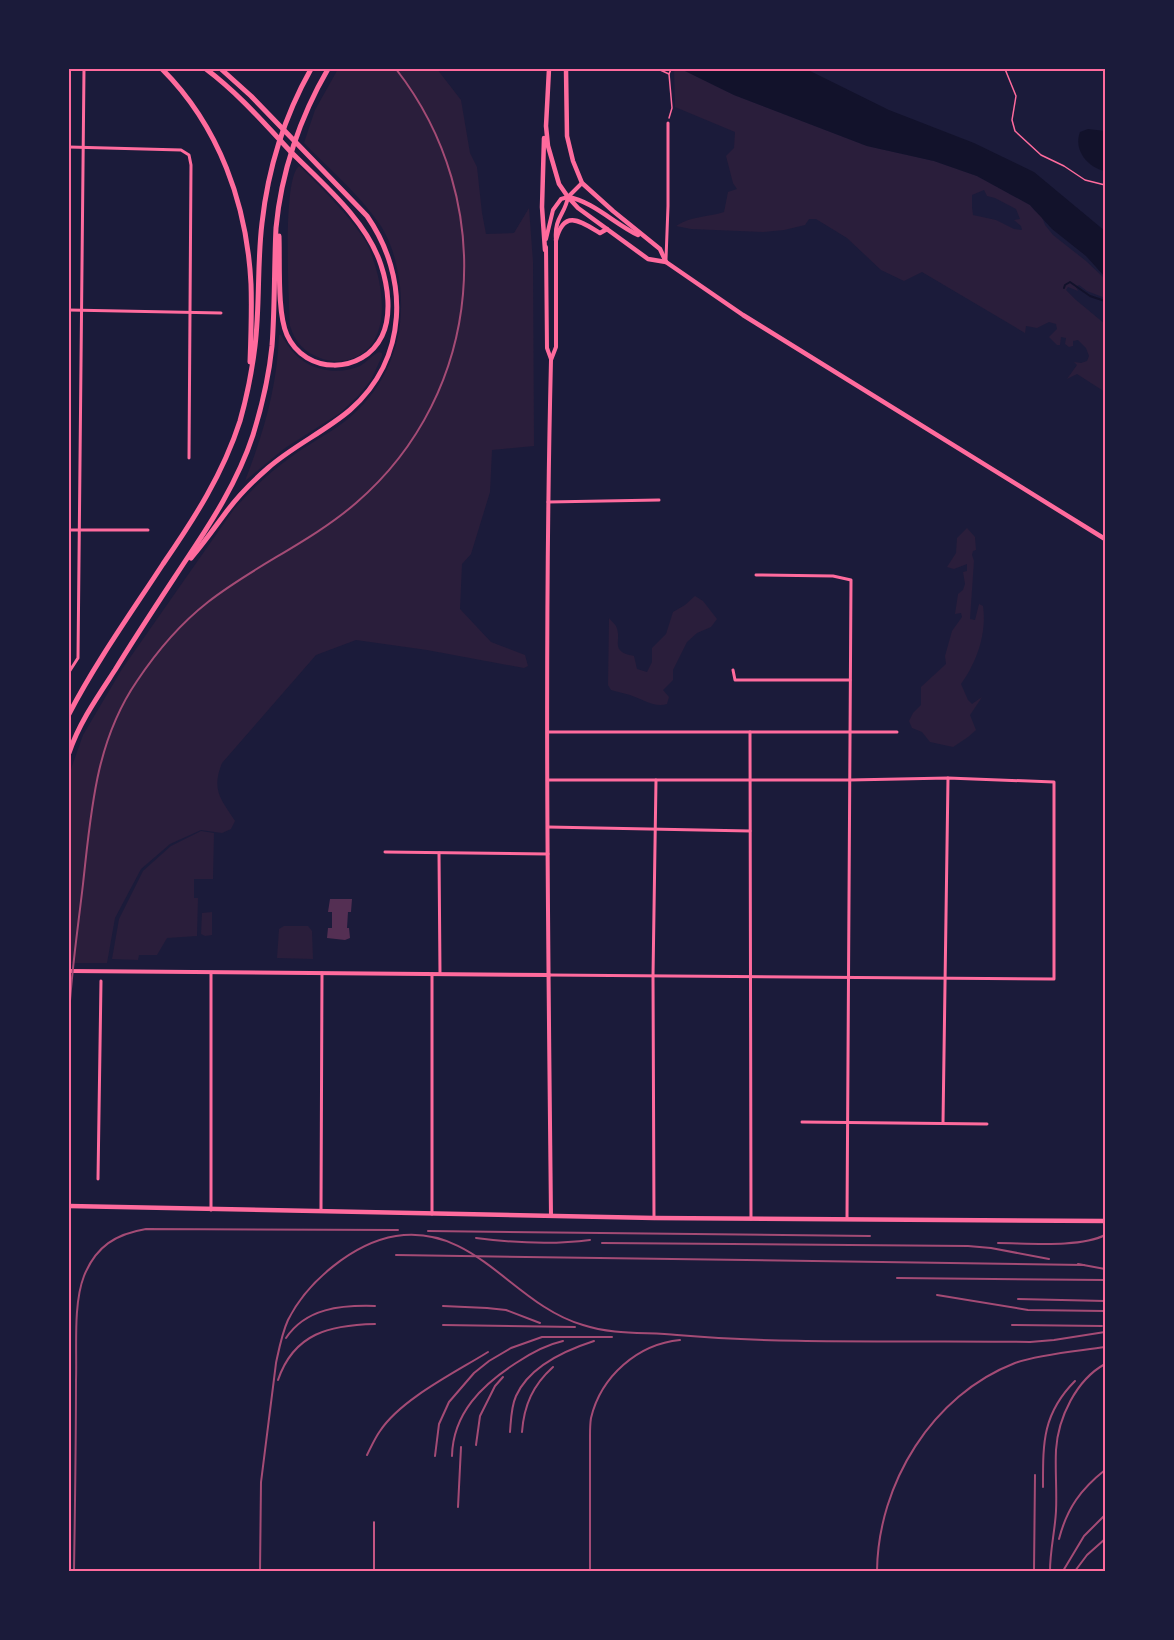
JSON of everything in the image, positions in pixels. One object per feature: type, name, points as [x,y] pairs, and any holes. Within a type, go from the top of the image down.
[{"type":"highway","points":[[162,69],[204,122],[223,159],[238,201],[247,245],[251,285],[249,384]]},
{"type":"highway","points":[[206,69],[264,123],[352,214],[366,232],[377,253],[384,274],[387,306],[384,331],[377,345],[360,359],[346,365],[325,365],[305,357],[290,342],[283,322],[279,210]]},
{"type":"highway","points":[[178,573],[256,478],[358,402],[374,383],[390,350],[396,326],[395,278],[386,248],[374,226],[316,162],[221,69]]},
{"type":"highway","points":[[69,714],[78,696],[207,496],[232,441],[249,384],[256,335],[261,235],[267,189],[282,134],[296,98],[311,69]]},
{"type":"highway","points":[[69,753],[86,714],[210,523],[238,473],[258,419],[267,382],[272,345],[276,227],[285,177],[309,106],[328,69]]},
{"type":"main road","points":[[545,250],[542,188],[549,69]]},
{"type":"main road","points":[[566,69],[567,136],[573,161],[582,183],[660,249],[666,262]]},
{"type":"main road","points":[[546,126],[548,146],[558,184],[578,208],[648,259],[666,262],[743,315],[1105,539]]},
{"type":"main road","points":[[568,197],[579,198],[626,229],[646,238]]},
{"type":"main road","points":[[556,240],[559,229],[572,220],[585,222],[600,233],[607,229]]},
{"type":"main road","points":[[69,1206],[654,1218],[1105,1221]]},
{"type":"street","points":[[69,672],[78,658],[84,69]]},
{"type":"street","points":[[666,262],[668,123]]},
{"type":"street","points":[[69,147],[181,150],[189,155],[191,165],[189,458]]},
{"type":"street","points":[[551,1216],[548,502],[551,360],[547,348],[545,250],[546,234],[553,210],[561,199],[568,197],[582,183]]},
{"type":"street","points":[[551,360],[556,347],[555,228],[568,197]]},
{"type":"street","points":[[69,310],[221,313]]},
{"type":"street","points":[[548,502],[659,500]]},
{"type":"street","points":[[69,530],[148,530]]},
{"type":"street","points":[[756,575],[833,576],[851,580],[847,1220]]},
{"type":"street","points":[[733,670],[735,680],[850,680]]},
{"type":"street","points":[[548,732],[897,732]]},
{"type":"street","points":[[750,732],[751,1219]]},
{"type":"street","points":[[69,971],[1054,978],[1054,782],[948,778],[548,780]]},
{"type":"street","points":[[942,1123],[948,778]]},
{"type":"street","points":[[654,1218],[653,976],[656,780]]},
{"type":"street","points":[[548,827],[750,831]]},
{"type":"street","points":[[385,852],[549,854]]},
{"type":"street","points":[[439,853],[440,974]]},
{"type":"street","points":[[211,973],[211,1210]]},
{"type":"street","points":[[321,1212],[322,973]]},
{"type":"street","points":[[432,974],[432,1214]]},
{"type":"street","points":[[98,1179],[101,981]]},
{"type":"street","points":[[802,1122],[987,1124]]},
{"type":"lane","points":[[374,1522],[374,1571]]},
{"type":"path","points":[[658,69],[669,74]]},
{"type":"path","points":[[668,123],[672,108],[669,74],[671,69]]},
{"type":"path","points":[[1005,69],[1016,96],[1012,120],[1015,131],[1041,155],[1085,180],[1105,185]]},
{"type":"shaded area","points":[[338,69],[437,69],[461,100],[470,153],[477,167],[486,234],[514,233],[529,208],[533,262],[534,446],[492,450],[490,492],[471,554],[462,564],[460,609],[491,642],[525,655],[528,666],[524,668],[427,650],[356,640],[316,655],[222,763],[217,780],[219,794],[235,821],[231,829],[222,833],[201,830],[170,844],[141,869],[115,918],[107,963],[69,963],[69,778],[83,735],[122,669],[234,509],[254,488],[297,452],[338,427],[361,407],[385,373],[393,353],[399,333],[401,312],[396,262],[389,241],[364,204],[304,143],[315,110]]},
{"type":"shaded area","points":[[674,69],[681,69],[734,95],[867,146],[934,161],[977,176],[1030,205],[1042,217],[1053,235],[1105,279],[1105,298],[1079,285],[1076,287],[1078,291],[1068,287],[1066,290],[1105,324],[1105,392],[1077,374],[1067,379],[1077,365],[1074,362],[1087,361],[1089,356],[1086,348],[1078,340],[1073,341],[1073,346],[1069,347],[1065,344],[1066,338],[1061,337],[1060,345],[1057,345],[1049,337],[1057,329],[1056,324],[1049,322],[1037,328],[1026,326],[1025,333],[922,272],[904,281],[881,270],[847,238],[816,219],[809,219],[805,225],[763,232],[691,229],[676,226],[694,218],[724,212],[728,192],[737,189],[733,183],[726,156],[734,148],[735,132],[675,107]],"holes":[[[984,190],[987,196],[1016,209],[1020,219],[1014,220],[1022,230],[1014,229],[996,220],[973,215],[972,195]]]},
{"type":"shaded area","points":[[681,69],[806,69],[889,110],[974,143],[1034,172],[1105,231],[1105,277],[1086,256],[1052,229],[1030,205],[977,176],[934,161],[867,146],[734,95]]},
{"type":"shaded area","points":[[1088,129],[1105,131],[1105,171],[1088,162],[1080,151],[1078,139],[1080,132]]},
{"type":"shaded area","points":[[299,166],[335,202],[360,232],[369,248],[377,272],[382,301],[379,329],[373,342],[364,352],[351,359],[331,361],[314,356],[301,346],[290,326],[288,216],[290,193]]},
{"type":"shaded area","points":[[279,335],[299,358],[322,369],[338,371],[353,369],[379,352],[382,356],[371,380],[340,413],[285,448],[245,481],[268,409],[276,373]]},
{"type":"shaded area","points":[[967,528],[975,537],[976,550],[972,555],[974,561],[970,619],[975,620],[979,604],[983,606],[984,626],[980,647],[961,684],[972,704],[982,697],[970,715],[976,730],[953,747],[930,742],[922,732],[912,728],[909,721],[921,705],[921,687],[946,664],[945,656],[952,631],[962,617],[961,613],[955,614],[958,594],[963,590],[965,584],[963,572],[967,571],[967,564],[954,569],[947,567],[956,553],[957,538]]},
{"type":"shaded area","points":[[695,596],[703,601],[717,619],[711,627],[697,633],[687,642],[673,670],[673,680],[663,690],[669,697],[667,704],[653,704],[611,690],[608,685],[609,618],[618,631],[618,645],[621,651],[634,656],[637,669],[647,672],[652,662],[652,648],[666,634],[673,612]]},
{"type":"shaded area","points":[[201,831],[214,833],[213,879],[194,879],[194,898],[198,898],[197,936],[167,938],[157,955],[139,955],[138,960],[112,959],[119,919],[143,871],[171,846]]},
{"type":"shaded area","points":[[212,912],[212,935],[205,936],[201,934],[202,913]]},
{"type":"shaded area","points":[[284,926],[308,926],[312,931],[313,959],[277,958],[279,929]]},
{"type":"building","points":[[330,899],[352,899],[347,928],[349,928],[350,938],[345,940],[327,938],[328,928],[332,928],[332,912],[328,912]]},
{"type":"waterway","points":[[1064,288],[1070,282],[1090,296],[1105,301]]},
{"type":"railway","points":[[69,1017],[73,967],[97,779],[112,728],[123,704],[161,649],[198,610],[245,576],[339,517],[356,503],[399,458],[431,407],[453,352],[463,294],[463,235],[451,177],[429,121],[396,69]]},
{"type":"railway","points":[[74,1571],[78,1300],[84,1276],[101,1249],[116,1238],[146,1229],[398,1230]]},
{"type":"railway","points":[[428,1231],[870,1236]]},
{"type":"railway","points":[[998,1243],[1082,1242],[1105,1235]]},
{"type":"railway","points":[[260,1571],[261,1482],[276,1363],[286,1325],[307,1292],[333,1266],[380,1240],[396,1236],[424,1236],[449,1242],[493,1268],[558,1315],[583,1325],[606,1330],[721,1338],[854,1342],[1030,1342],[1105,1332]]},
{"type":"railway","points":[[476,1238],[533,1243],[590,1240]]},
{"type":"railway","points":[[602,1243],[968,1246],[1049,1259]]},
{"type":"railway","points":[[396,1255],[1084,1265]]},
{"type":"railway","points":[[1078,1264],[1105,1269]]},
{"type":"railway","points":[[897,1278],[1105,1280]]},
{"type":"railway","points":[[937,1295],[1028,1310],[1105,1311]]},
{"type":"railway","points":[[1018,1299],[1105,1301]]},
{"type":"railway","points":[[286,1338],[304,1320],[325,1310],[350,1306],[375,1306]]},
{"type":"railway","points":[[443,1306],[506,1310],[540,1323]]},
{"type":"railway","points":[[278,1380],[285,1364],[294,1352],[316,1335],[343,1327],[375,1324]]},
{"type":"railway","points":[[443,1325],[575,1327]]},
{"type":"railway","points":[[1012,1325],[1102,1326]]},
{"type":"railway","points":[[435,1456],[439,1424],[449,1402],[474,1373],[489,1361],[511,1348],[542,1337],[612,1337]]},
{"type":"railway","points":[[590,1571],[590,1427],[596,1403],[612,1376],[636,1355],[650,1348],[680,1340]]},
{"type":"railway","points":[[452,1456],[458,1426],[464,1413],[481,1391],[527,1356],[563,1341]]},
{"type":"railway","points":[[510,1432],[514,1400],[530,1376],[549,1361],[594,1341]]},
{"type":"railway","points":[[877,1571],[880,1538],[887,1506],[899,1475],[915,1446],[935,1420],[959,1397],[985,1378],[1015,1363],[1048,1355],[1105,1347]]},
{"type":"railway","points":[[367,1455],[380,1431],[401,1408],[430,1387],[488,1352]]},
{"type":"railway","points":[[1050,1571],[1056,1511],[1056,1450],[1060,1425],[1077,1390],[1085,1380],[1105,1364]]},
{"type":"railway","points":[[522,1432],[527,1404],[535,1388],[553,1367]]},
{"type":"railway","points":[[476,1445],[480,1416],[495,1386],[503,1377]]},
{"type":"railway","points":[[1043,1487],[1044,1443],[1050,1418],[1064,1393],[1075,1381]]},
{"type":"railway","points":[[458,1507],[461,1447]]},
{"type":"railway","points":[[1059,1539],[1066,1518],[1076,1500],[1105,1470]]},
{"type":"railway","points":[[1034,1571],[1035,1475]]},
{"type":"railway","points":[[1063,1571],[1084,1536],[1105,1515]]},
{"type":"railway","points":[[1075,1571],[1087,1555],[1105,1539]]}]
